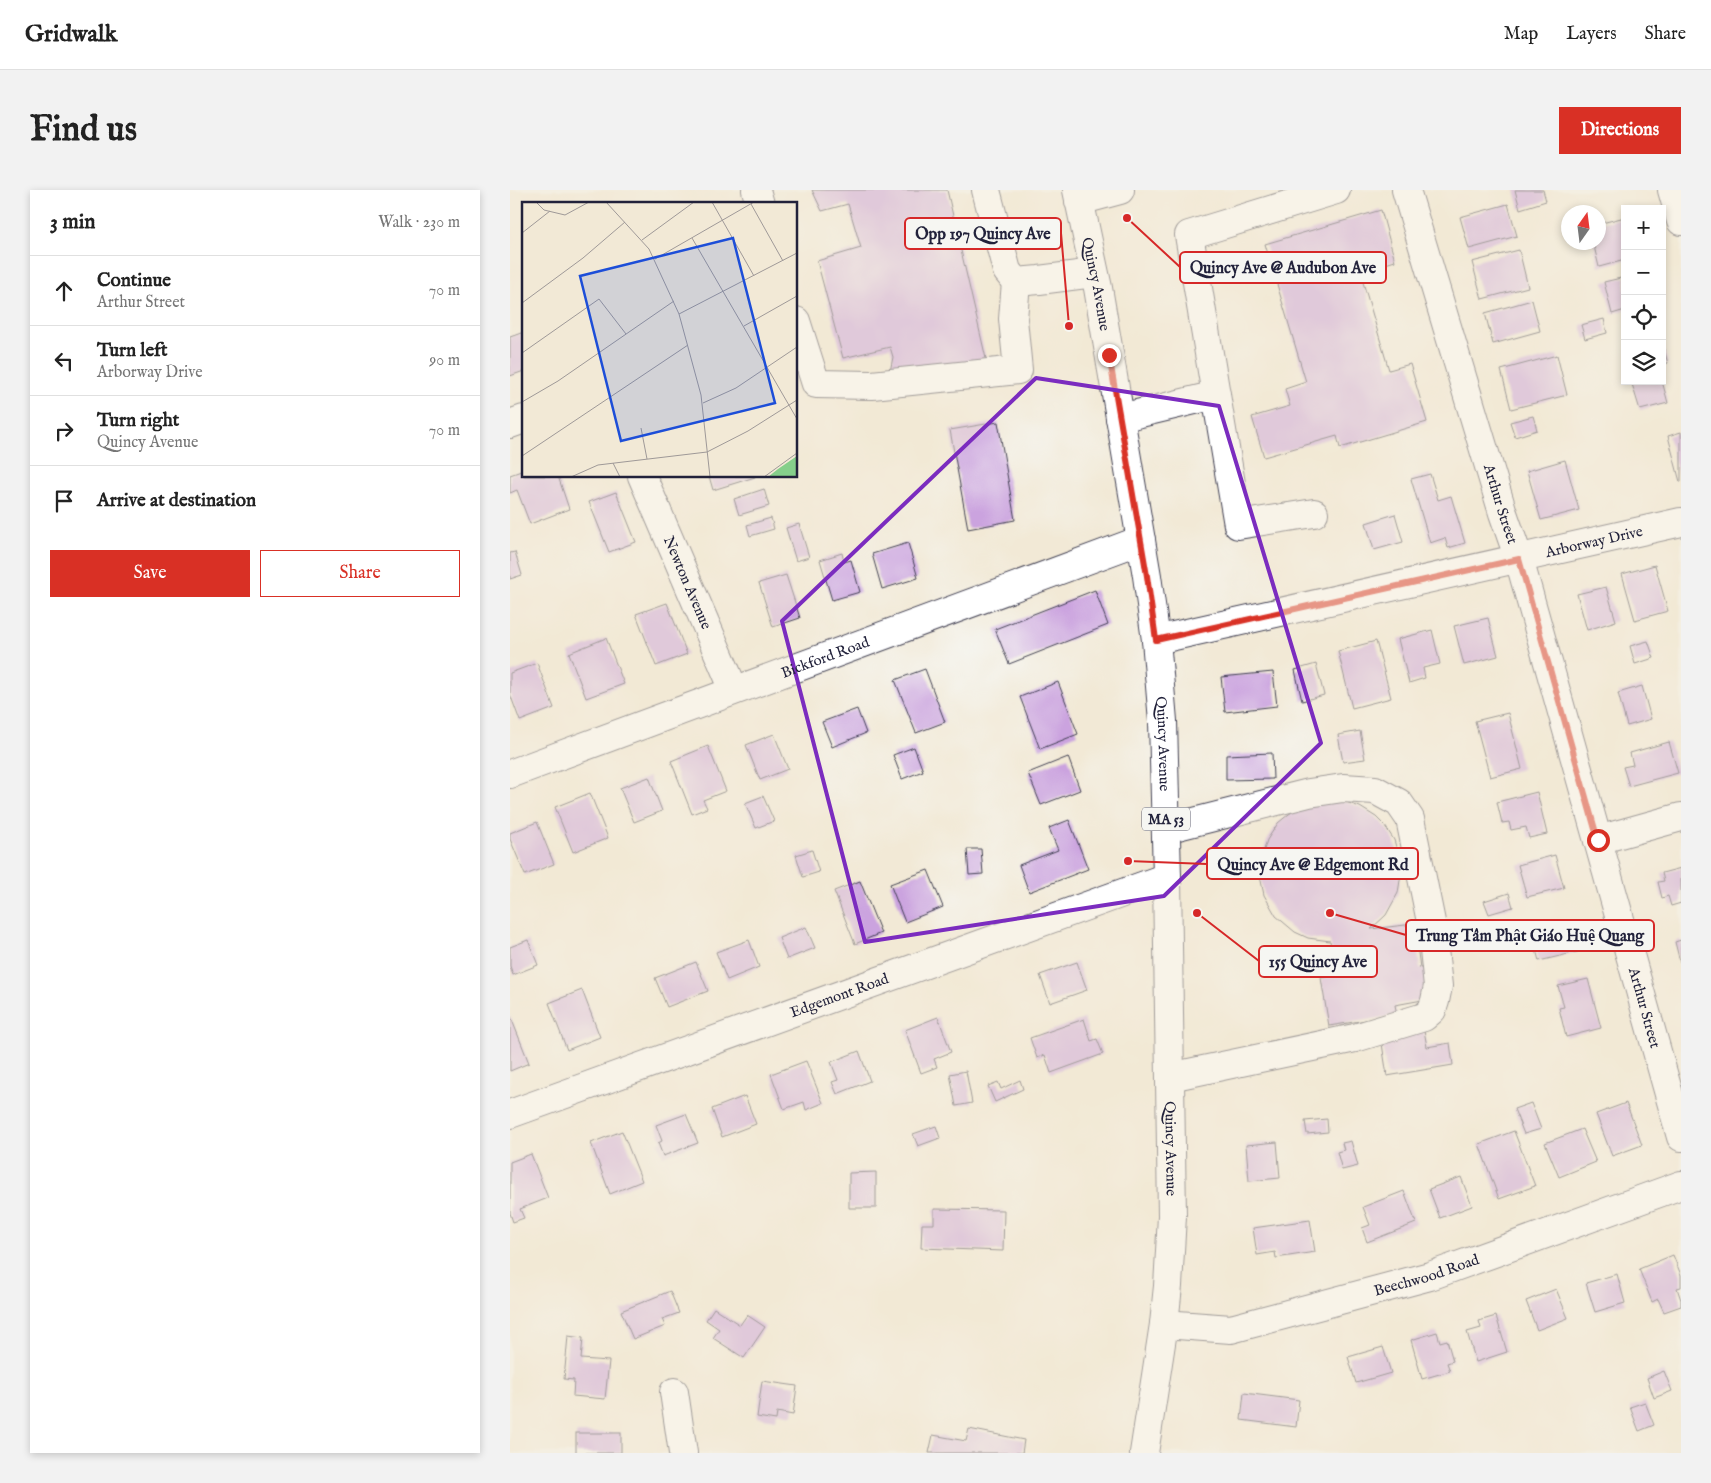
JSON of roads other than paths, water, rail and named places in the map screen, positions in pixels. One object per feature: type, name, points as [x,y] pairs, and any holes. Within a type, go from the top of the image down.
[{"type":"street","points":[[798,327],[816,384],[872,385],[1018,370],[1013,319],[1016,282],[1007,271],[986,190]]},
{"type":"street","points":[[1078,196],[1120,190]]},
{"type":"street","points":[[1314,513],[1238,525],[1189,235],[1336,190]]},
{"type":"street","name":"Arthur Street","points":[[1406,190],[1503,513],[1519,559],[1681,1137]]},
{"type":"street","points":[[1672,190],[1681,221]]},
{"type":"street","name":"Quincy Avenue","points":[[1078,196],[1094,273],[1141,540],[1156,640],[1163,721],[1168,877],[1172,1216],[1164,1324],[1144,1453]]},
{"type":"street","points":[[1016,282],[1094,273]]},
{"type":"street","points":[[1120,418],[1216,395]]},
{"type":"street","points":[[510,424],[522,420]]},
{"type":"street","name":"Newton Avenue","points":[[643,478],[734,690]]},
{"type":"street","name":"Arborway Drive","points":[[1156,640],[1681,522]]},
{"type":"street","name":"Bickford Road","points":[[510,774],[1141,540]]},
{"type":"street","points":[[1166,829],[1309,793],[1343,788],[1375,790],[1399,803],[1410,819],[1431,922],[1438,986],[1436,1001],[1432,1010],[1424,1016],[1355,1038],[1170,1077]]},
{"type":"street","points":[[1598,840],[1681,817]]},
{"type":"street","name":"Edgemont Road","points":[[510,1114],[1168,877]]},
{"type":"street","name":"Beechwood Road","points":[[1164,1324],[1231,1329],[1430,1276],[1681,1185]]},
{"type":"street","points":[[674,1392],[682,1453]]},
{"type":"place","name":"Quincy Ave @ Audubon Ave","points":[[1127,218]]},
{"type":"place","name":"Opp 197 Quincy Ave","points":[[1069,326]]},
{"type":"place","name":"Quincy Ave @ Edgemont Rd","points":[[1128,861]]},
{"type":"place","name":"155 Quincy Ave","points":[[1197,913]]},
{"type":"place","name":"Trung Tâm Phật Giáo Huệ Quang","points":[[1330,913]]}]
